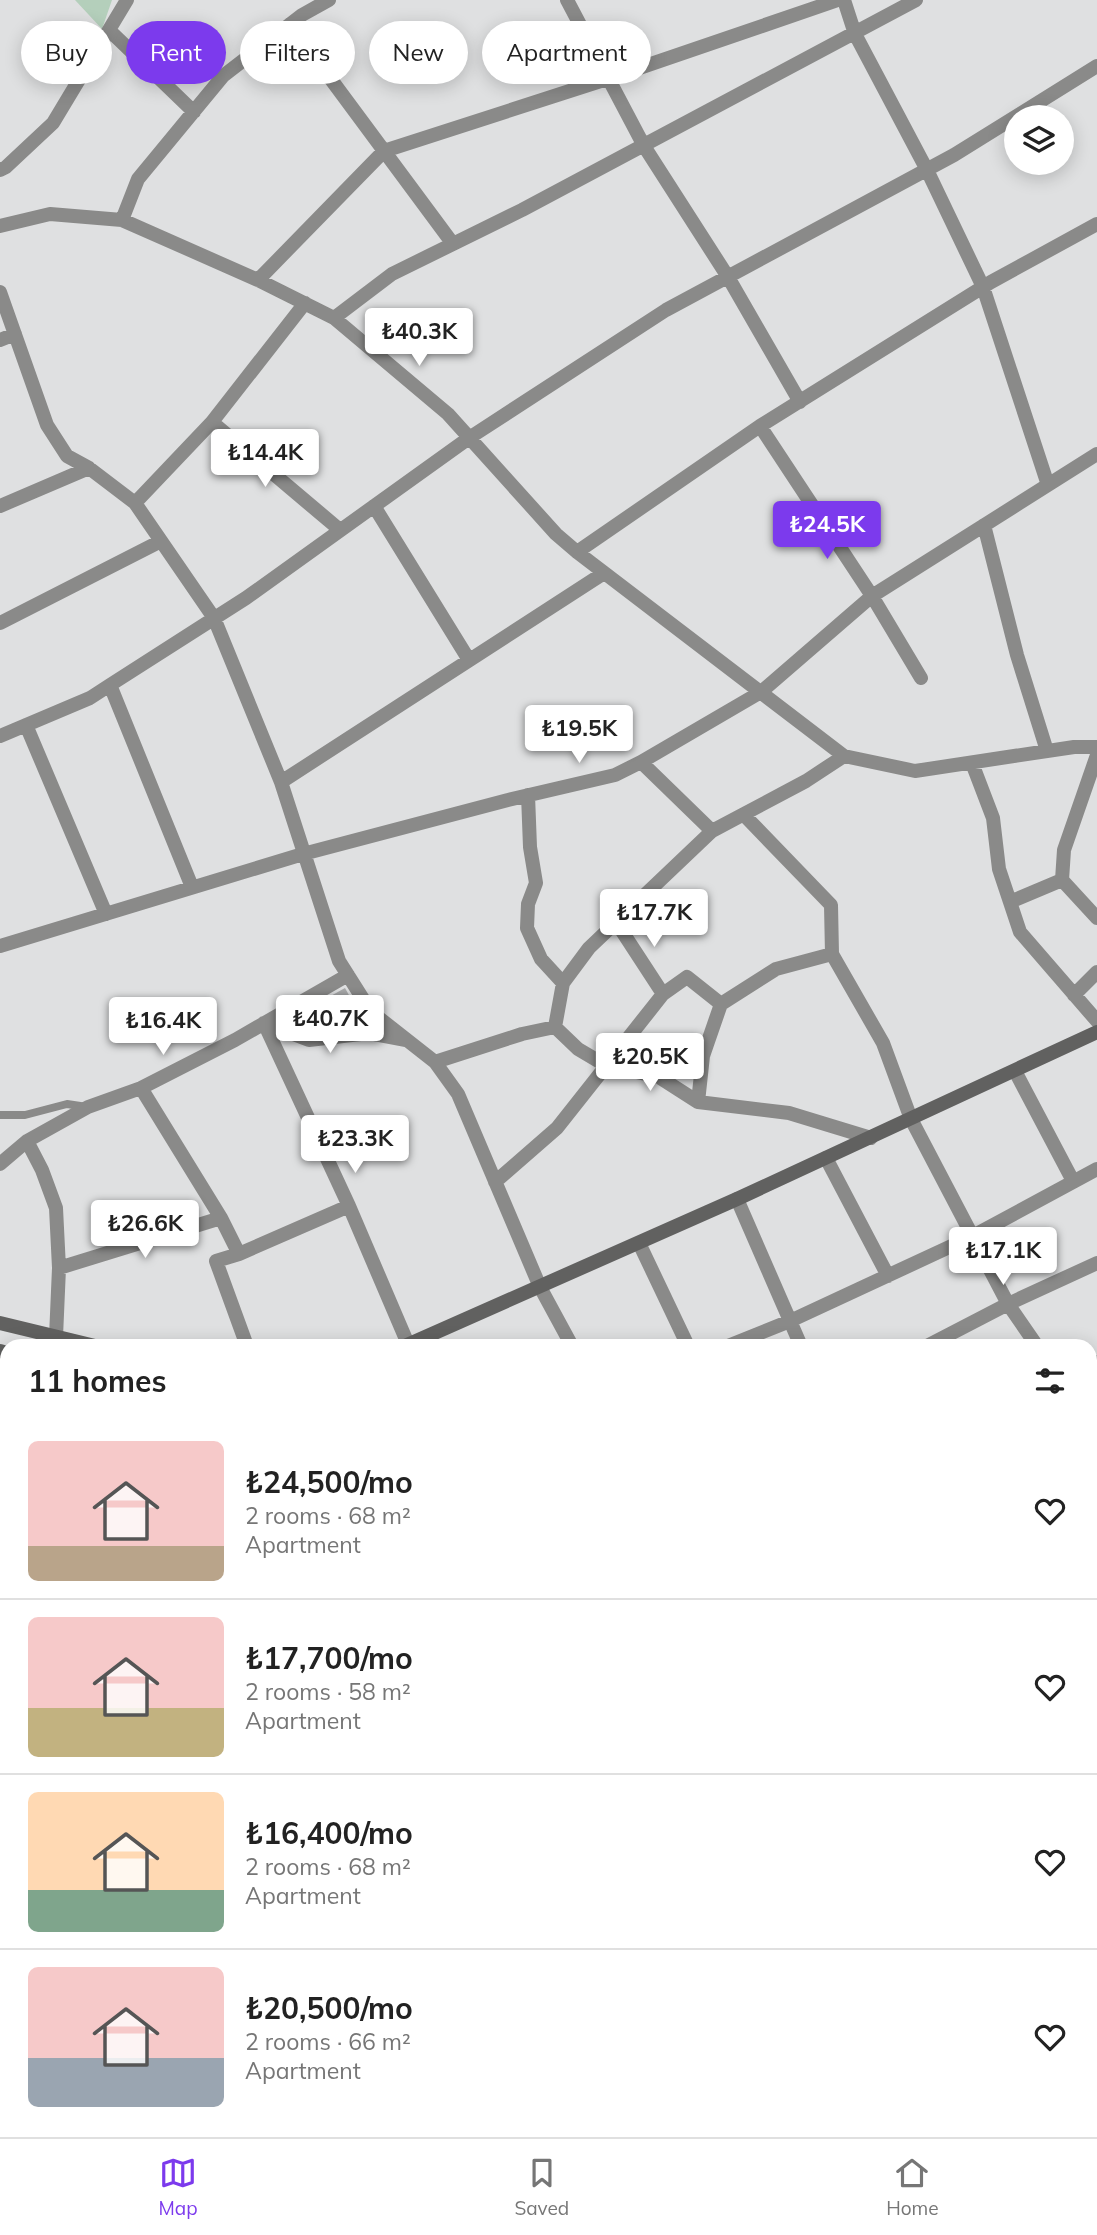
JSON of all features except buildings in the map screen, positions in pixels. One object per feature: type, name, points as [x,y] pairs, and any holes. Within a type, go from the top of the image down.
[{"type":"street","points":[[112,27],[127,0]]},
{"type":"street","points":[[295,21],[329,0]]},
{"type":"street","points":[[568,0],[579,21]]},
{"type":"street","points":[[651,64],[838,0]]},
{"type":"street","points":[[844,0],[855,34],[927,170],[983,287],[1048,485]]},
{"type":"street","points":[[334,318],[392,274],[644,146],[916,0]]},
{"type":"street","points":[[112,33],[194,112]]},
{"type":"street","points":[[122,220],[138,179],[223,76],[240,63]]},
{"type":"street","points":[[0,736],[90,698],[214,618],[469,438],[666,310],[927,170],[1097,66]]},
{"type":"street","points":[[0,170],[53,123],[77,84]]},
{"type":"street","points":[[334,84],[453,244]]},
{"type":"street","points":[[258,280],[384,151],[591,84]]},
{"type":"street","points":[[613,84],[644,146],[728,277],[800,402]]},
{"type":"street","points":[[0,226],[50,214],[122,220],[258,280],[334,318],[448,414],[556,534],[844,756],[915,771],[1074,747],[1097,747]]},
{"type":"street","points":[[577,552],[760,426],[983,287],[1097,224]]},
{"type":"street","points":[[0,292],[47,425],[67,456],[89,468],[135,503],[214,618],[281,782],[339,961],[363,999],[379,1018],[436,1062],[458,1094],[540,1287],[568,1339]]},
{"type":"street","points":[[135,503],[212,422],[305,303]]},
{"type":"street","points":[[0,340],[15,334]]},
{"type":"street","points":[[212,422],[340,530]]},
{"type":"street","points":[[760,426],[872,596],[921,678]]},
{"type":"street","points":[[0,946],[303,854],[615,775],[761,692],[872,596],[1097,454]]},
{"type":"street","points":[[0,506],[89,468]]},
{"type":"street","points":[[374,506],[469,660]]},
{"type":"street","points":[[984,525],[1017,656],[1047,751]]},
{"type":"street","points":[[0,623],[161,541]]},
{"type":"street","points":[[281,782],[604,573]]},
{"type":"street","points":[[110,685],[192,887]]},
{"type":"street","points":[[26,725],[106,914]]},
{"type":"street","points":[[1097,755],[1065,850],[1062,880],[1097,918]]},
{"type":"street","points":[[555,1027],[563,983],[589,948],[712,831],[806,781],[844,756]]},
{"type":"street","points":[[641,762],[712,831]]},
{"type":"street","points":[[972,763],[993,818],[999,869],[1020,932],[1097,1021]]},
{"type":"street","points":[[528,795],[530,847],[536,883],[528,904],[527,928],[541,959],[563,983]]},
{"type":"street","points":[[744,814],[831,905],[832,954],[883,1043],[911,1119],[1008,1304],[1032,1339]]},
{"type":"street","points":[[1010,902],[1062,880]]},
{"type":"street","points":[[616,922],[663,994]]},
{"type":"street","points":[[698,1101],[704,1056],[721,1004],[776,969],[832,954]]},
{"type":"street","points":[[1074,995],[1097,972]]},
{"type":"street","points":[[0,1164],[27,1141],[88,1107],[141,1088],[348,975]]},
{"type":"street","points":[[495,1182],[557,1128],[663,994],[687,977],[721,1004]]},
{"type":"street","points":[[264,1023],[309,1040],[369,1033],[409,1041]]},
{"type":"street","points":[[264,1023],[349,1206],[404,1339]]},
{"type":"street","points":[[436,1062],[522,1034],[555,1027]]},
{"type":"street","points":[[555,1027],[578,1049],[605,1065],[659,1077],[698,1101],[789,1113],[871,1138]]},
{"type":"street","points":[[420,1339],[737,1199],[1097,1032]]},
{"type":"street","points":[[1015,1071],[1073,1181]]},
{"type":"street","points":[[141,1088],[221,1218],[239,1254]]},
{"type":"street","points":[[27,1141],[42,1170],[56,1208],[59,1268],[56,1337]]},
{"type":"street","points":[[826,1158],[888,1276]]},
{"type":"street","points":[[745,1339],[790,1321],[972,1236],[1097,1170]]},
{"type":"street","points":[[737,1199],[798,1339]]},
{"type":"street","points":[[244,1339],[216,1261],[239,1254],[349,1206]]},
{"type":"street","points":[[59,1268],[221,1218]]},
{"type":"street","points":[[639,1243],[685,1339]]},
{"type":"street","points":[[940,1339],[1097,1263]]},
{"type":"street","points":[[0,1323],[65,1339]]},
{"type":"lane","points":[[0,1115],[25,1115],[67,1104],[88,1107]]},
{"type":"green space","points":[[75,0],[112,0],[105,21],[95,21]]}]
